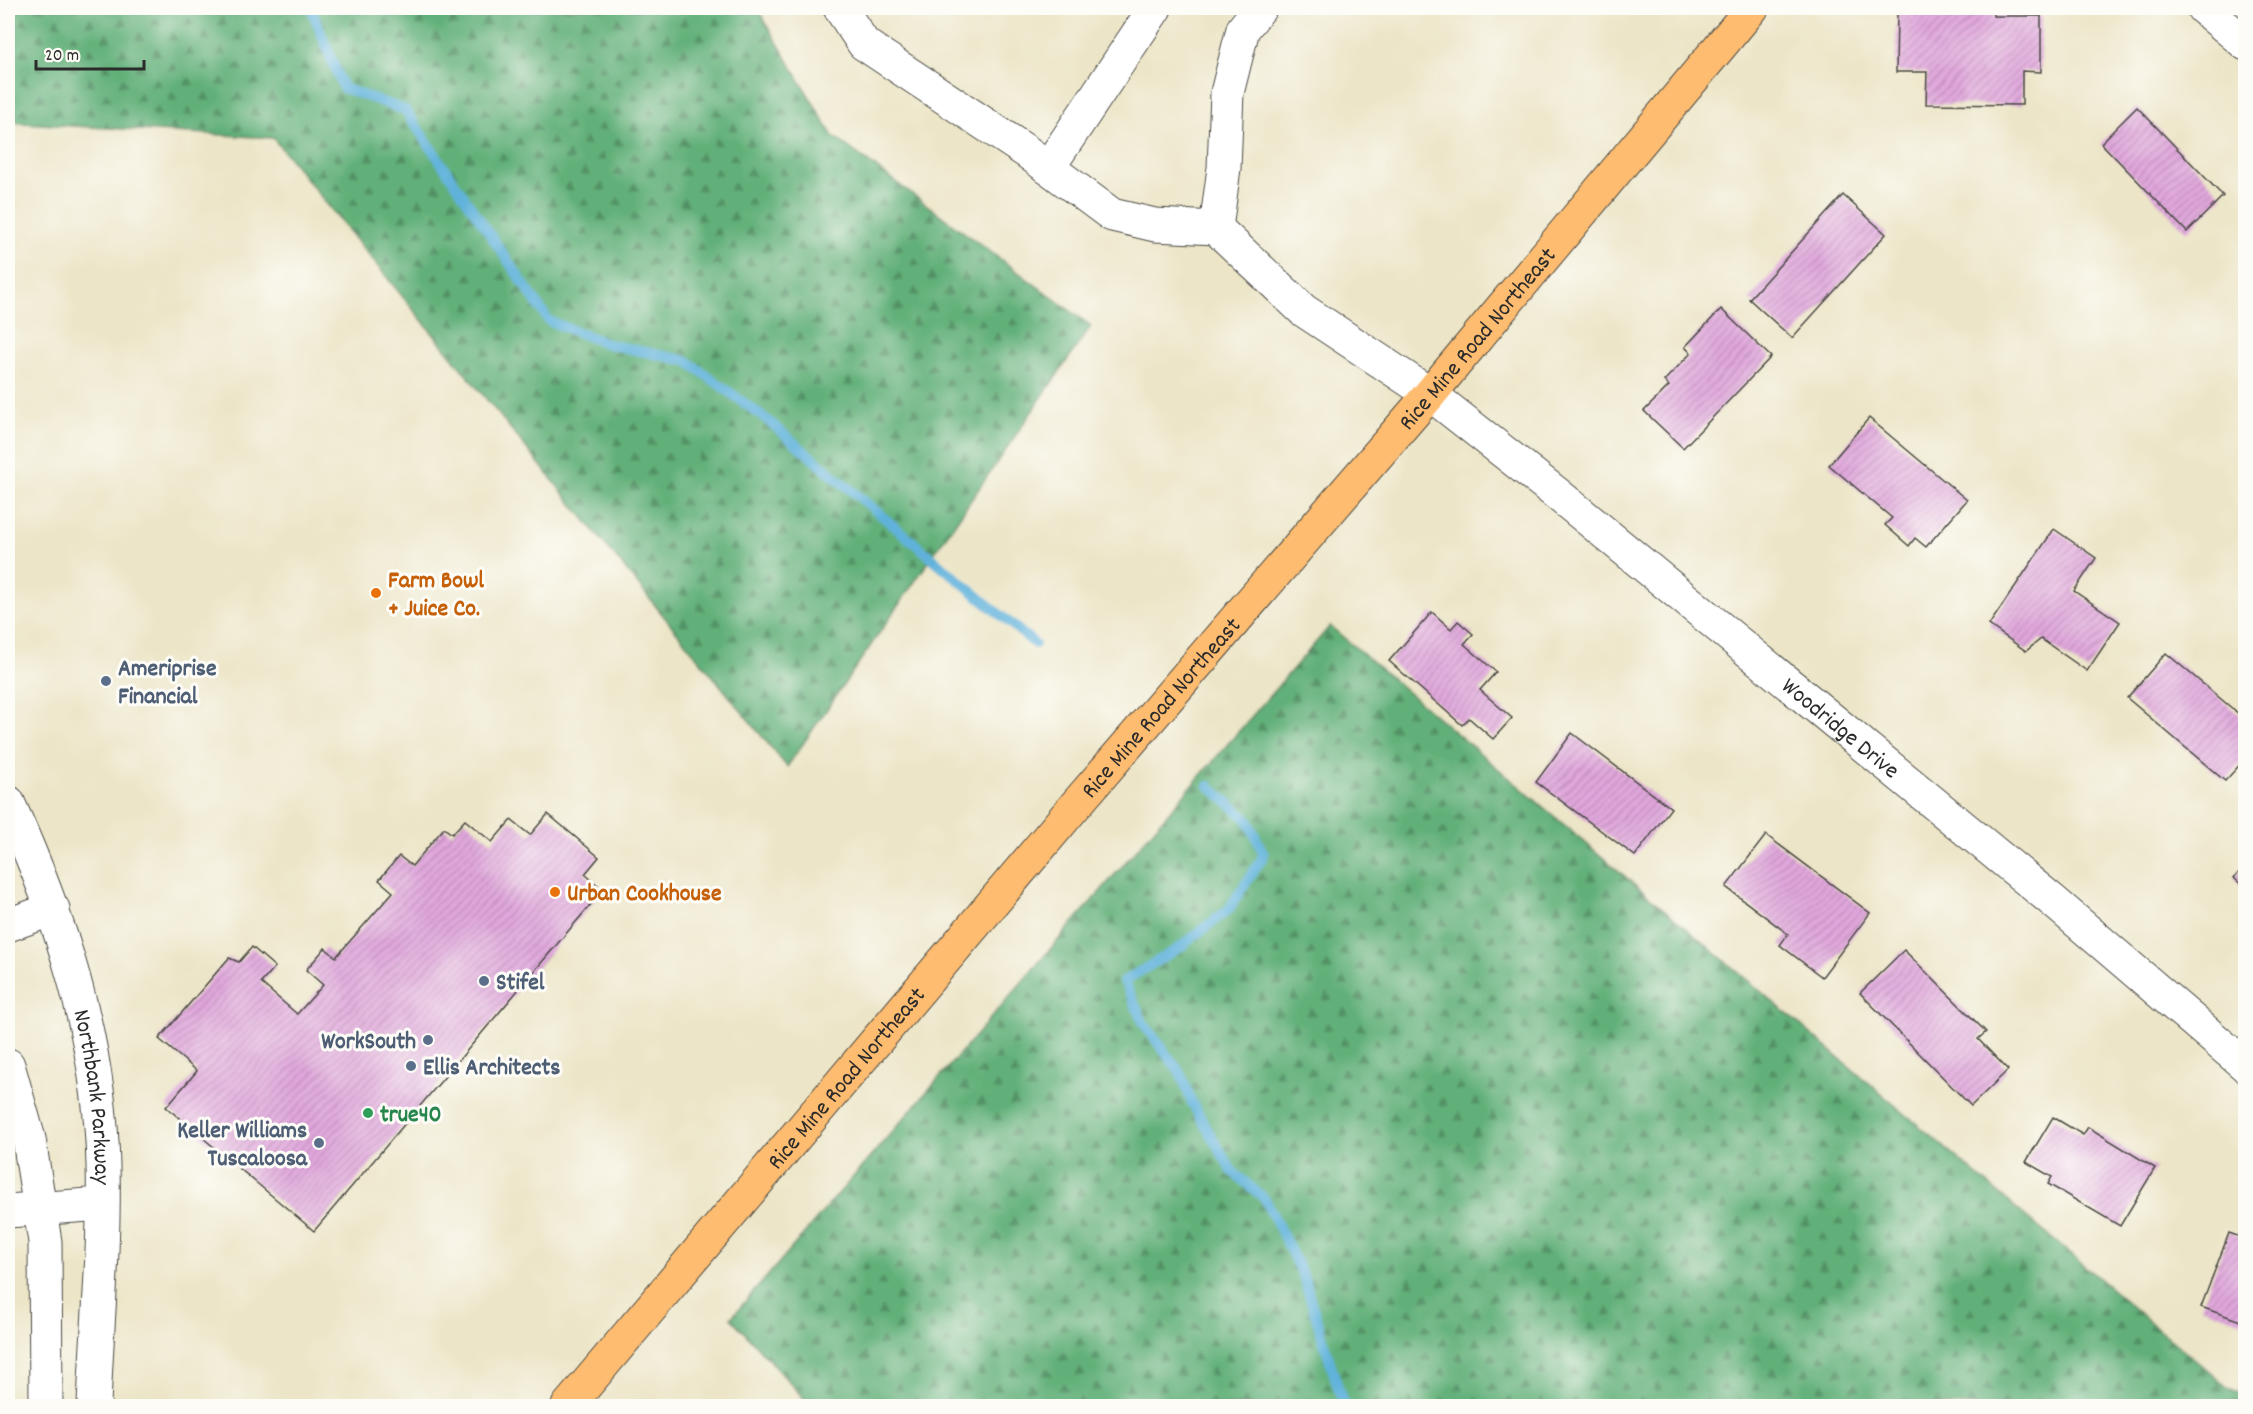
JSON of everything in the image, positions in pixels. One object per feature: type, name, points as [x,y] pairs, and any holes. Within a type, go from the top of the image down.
[{"type":"main road","name":"Rice Mine Road Northeast","points":[[568,1407],[1073,808],[1430,394],[1752,8]]},
{"type":"street","points":[[840,8],[864,44],[1028,152],[1112,215],[1155,225],[1216,228],[1224,168],[1227,93],[1243,29],[1260,8]]},
{"type":"street","points":[[1048,168],[1155,8]]},
{"type":"street","points":[[2203,8],[2246,44]]},
{"type":"street","name":"Woodridge Drive","points":[[1216,228],[1303,310],[1430,394],[1556,494],[2053,901],[2246,1066]]},
{"type":"street","name":"Northbank Parkway","points":[[8,802],[37,866],[53,909],[88,1033],[103,1164],[94,1407]]},
{"type":"street","points":[[8,925],[53,909]]},
{"type":"street","points":[[8,1065],[29,1139],[45,1242],[46,1407]]},
{"type":"street","points":[[8,1211],[102,1204]]},
{"type":"green space","points":[[8,8],[757,8],[832,135],[1091,326],[787,767],[273,138],[8,122]]},
{"type":"green space","points":[[1330,626],[2228,1388],[2245,1395],[2245,1406],[811,1406],[731,1318]]},
{"type":"building","points":[[1948,8],[1993,8],[1993,16],[2041,16],[2041,72],[2022,71],[2022,105],[1926,104],[1927,72],[1896,72],[1897,13],[1947,14]]},
{"type":"building","points":[[2137,107],[2223,196],[2187,232],[2101,143]]},
{"type":"building","points":[[1843,195],[1886,234],[1792,338],[1749,299]]},
{"type":"building","points":[[1721,309],[1771,357],[1683,448],[1644,411],[1669,386],[1664,381],[1691,353],[1685,347]]},
{"type":"building","points":[[1869,418],[1967,500],[1926,547],[1915,538],[1909,546],[1885,525],[1892,518],[1829,465]]},
{"type":"building","points":[[2054,529],[2096,558],[2074,591],[2120,622],[2087,671],[2041,639],[2026,651],[1989,625]]},
{"type":"building","points":[[1432,612],[1451,629],[1458,621],[1473,634],[1464,644],[1496,672],[1480,690],[1512,718],[1493,739],[1469,718],[1462,725],[1389,661]]},
{"type":"building","points":[[2166,653],[2246,720],[2246,758],[2225,781],[2127,698]]},
{"type":"building","points":[[1572,733],[1671,808],[1635,856],[1536,782]]},
{"type":"building","points":[[548,814],[599,857],[585,874],[603,890],[314,1231],[166,1107],[197,1071],[159,1039],[229,958],[239,962],[252,947],[275,967],[261,983],[297,1014],[323,985],[306,970],[325,948],[336,957],[393,892],[379,880],[399,856],[412,866],[444,828],[452,834],[465,820],[492,842],[511,820],[530,835]]},
{"type":"building","points":[[1766,835],[1870,913],[1822,977],[1780,945],[1788,934],[1726,887]]},
{"type":"building","points":[[2246,865],[2246,889],[2234,878]]},
{"type":"building","points":[[1904,950],[1986,1032],[1978,1039],[2008,1070],[1971,1106],[1860,993]]},
{"type":"building","points":[[2053,1117],[2083,1135],[2088,1127],[2155,1168],[2120,1226],[2048,1184],[2052,1177],[2026,1162]]},
{"type":"building","points":[[2229,1233],[2246,1239],[2246,1323],[2201,1307]]},
{"type":"waterway","points":[[311,8],[343,88],[405,110],[549,321],[608,344],[687,361],[766,419],[1035,644]]},
{"type":"waterway","points":[[1209,786],[1248,820],[1264,855],[1229,909],[1179,948],[1124,981],[1144,1024],[1181,1074],[1192,1103],[1232,1171],[1265,1199],[1303,1276],[1344,1406]]},
{"type":"place","name":"Farm Bowl + Juice Co.","points":[[376,593]]},
{"type":"place","name":"Ameriprise Financial","points":[[106,681]]},
{"type":"place","name":"Urban Cookhouse","points":[[555,892]]},
{"type":"place","name":"Stifel","points":[[484,981]]},
{"type":"place","name":"WorkSouth","points":[[428,1040]]},
{"type":"place","name":"Ellis Architects","points":[[411,1066]]},
{"type":"place","name":"true40","points":[[368,1113]]},
{"type":"place","name":"Keller Williams Tuscaloosa","points":[[319,1143]]}]
